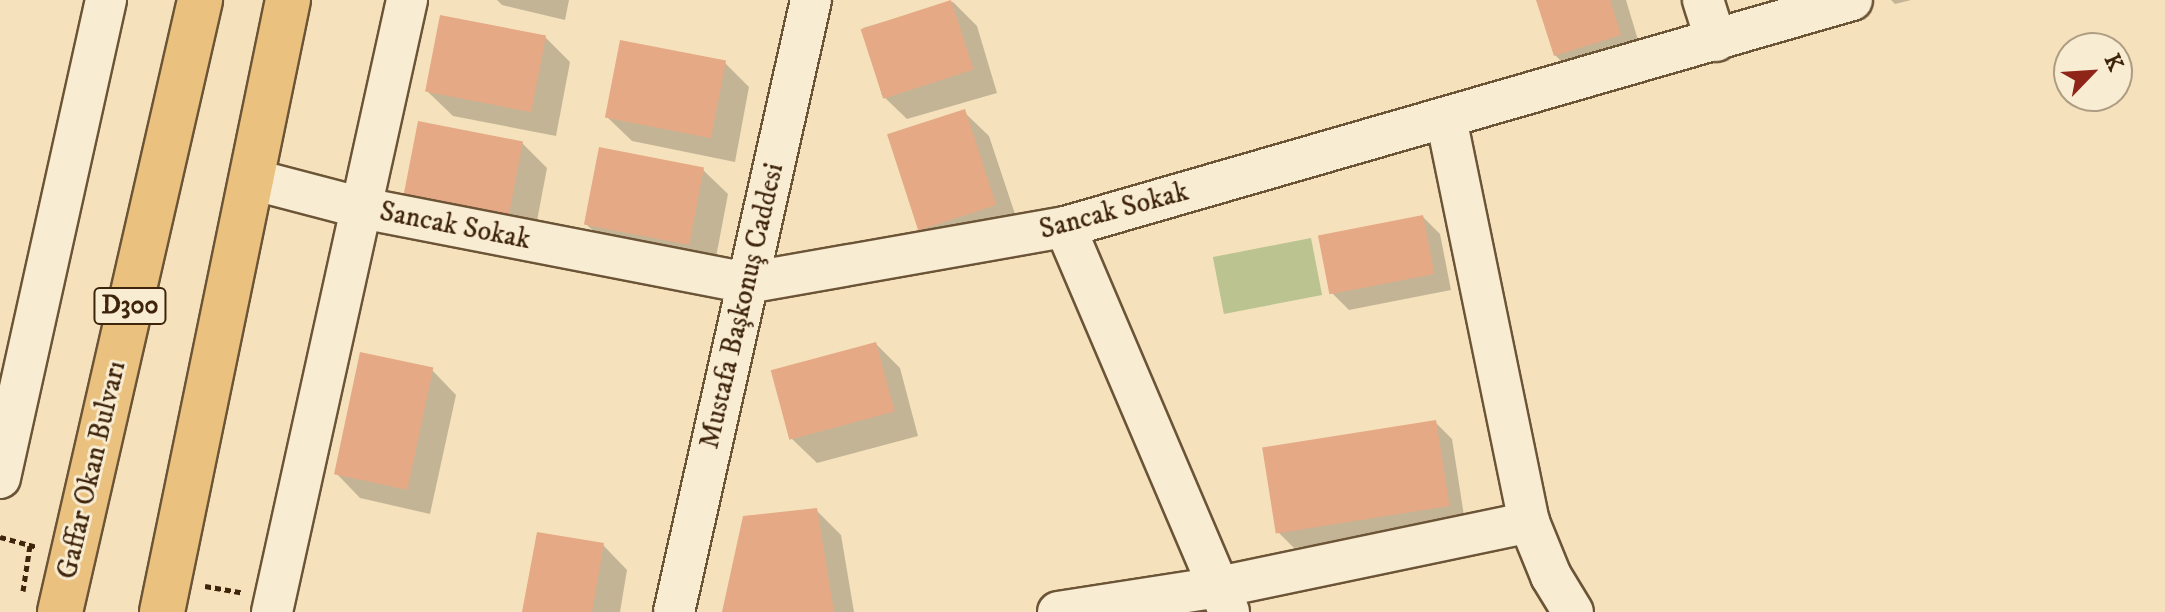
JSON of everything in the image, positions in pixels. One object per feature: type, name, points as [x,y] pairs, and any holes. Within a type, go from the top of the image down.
[{"type":"highway","name":"Gaffar Okan Bulvarı","points":[[41,605],[200,0]]},
{"type":"highway","points":[[165,595],[288,0]]},
{"type":"street","points":[[0,478],[106,0]]},
{"type":"street","points":[[274,605],[407,0]]},
{"type":"street","name":"Mustafa Başkonuş Caddesi","points":[[674,612],[811,0]]},
{"type":"street","points":[[1703,0],[1716,41]]},
{"type":"street","name":"Sancak Sokak","points":[[251,179],[362,208],[747,283],[1065,227],[1853,1]]},
{"type":"street","points":[[1446,118],[1529,522],[1551,576],[1573,612]]},
{"type":"street","points":[[1065,227],[1224,600]]},
{"type":"street","points":[[1058,612],[1224,600],[1529,522]]},
{"type":"path","points":[[30,545],[41,605]]},
{"type":"path","points":[[165,595],[274,605]]},
{"type":"green space","points":[[1311,238],[1322,295],[1224,314],[1213,257]]},
{"type":"building","points":[[951,0],[974,69],[883,99],[861,29]]},
{"type":"building","points":[[1536,0],[1610,0],[1621,35],[1554,56]]},
{"type":"building","points":[[440,15],[546,36],[531,112],[425,92]]},
{"type":"building","points":[[620,40],[726,61],[711,138],[605,118]]},
{"type":"building","points":[[965,109],[996,205],[918,230],[887,134]]},
{"type":"building","points":[[418,121],[523,141],[508,218],[403,198]]},
{"type":"building","points":[[599,147],[704,167],[689,245],[584,225]]},
{"type":"building","points":[[1423,215],[1434,274],[1329,294],[1318,235]]},
{"type":"building","points":[[876,342],[895,412],[789,440],[771,370]]},
{"type":"building","points":[[360,352],[433,368],[407,490],[334,474]]},
{"type":"building","points":[[1436,420],[1450,506],[1276,533],[1262,448]]},
{"type":"building","points":[[817,508],[834,612],[722,612],[743,516]]},
{"type":"building","points":[[537,532],[604,543],[592,612],[522,612]]}]
